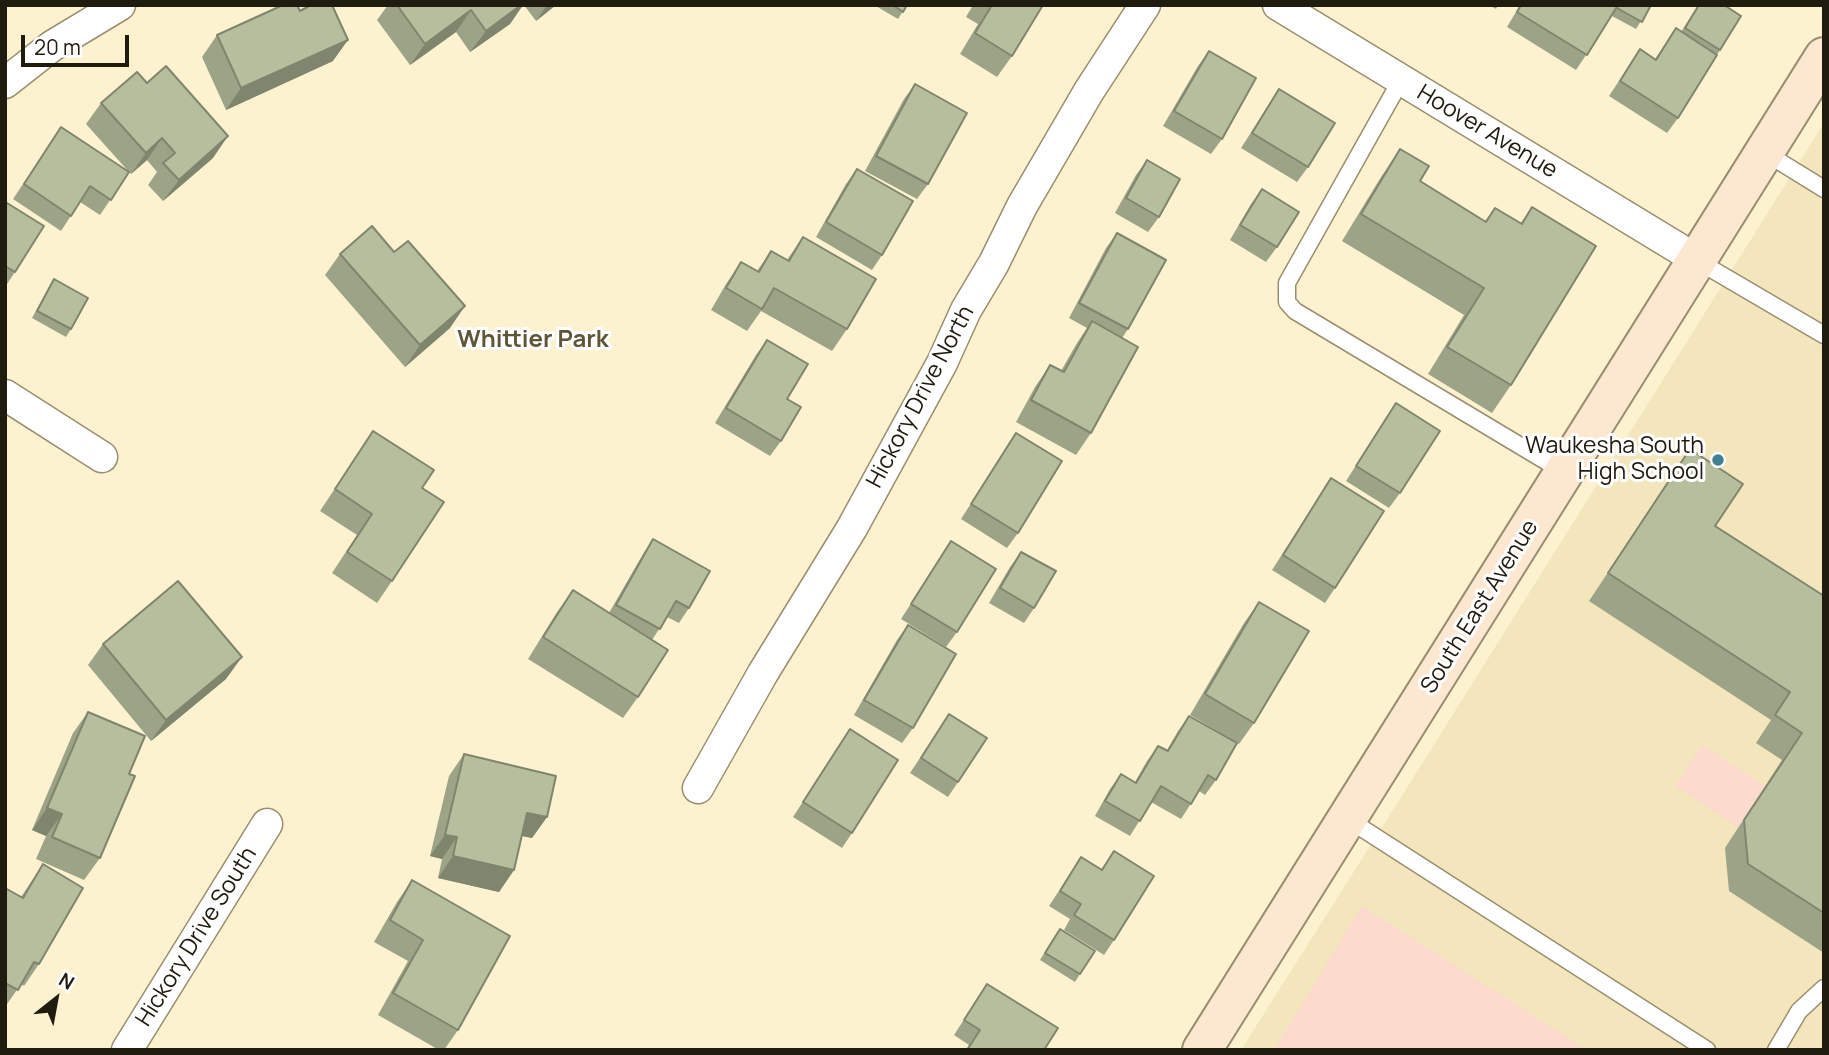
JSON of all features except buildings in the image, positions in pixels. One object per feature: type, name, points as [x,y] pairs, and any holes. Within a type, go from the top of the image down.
[{"type":"main road","name":"South East Avenue","points":[[1202,1050],[1824,57]]},
{"type":"street","points":[[5,83],[52,46],[120,5]]},
{"type":"street","name":"Hickory Drive North","points":[[698,788],[763,673],[852,528],[942,363],[966,310],[994,263],[1022,206],[1089,91],[1145,5]]},
{"type":"street","name":"Hoover Avenue","points":[[1278,5],[1696,260]]},
{"type":"street","points":[[5,396],[102,457]]},
{"type":"street","name":"Hickory Drive South","points":[[127,1050],[267,824]]},
{"type":"lane","points":[[1401,80],[1287,283],[1287,302],[1295,311],[1564,472]]},
{"type":"lane","points":[[1764,152],[1824,188]]},
{"type":"lane","points":[[1696,260],[1824,335]]},
{"type":"lane","points":[[1346,818],[1707,1050]]},
{"type":"lane","points":[[1776,1050],[1799,1011],[1824,988]]},
{"type":"shaded area","name":"Waukesha South High School","points":[[1824,123],[1824,1050],[1241,1050],[1401,797]]},
{"type":"shaded area","points":[[1702,745],[1765,786],[1738,827],[1675,786]]},
{"type":"shaded area","points":[[1362,906],[1587,1050],[1274,1050]]},
{"type":"place","name":"Waukesha South High School","points":[[1718,460]]},
{"type":"district","name":"Whittier Park","points":[[533,340]]}]
